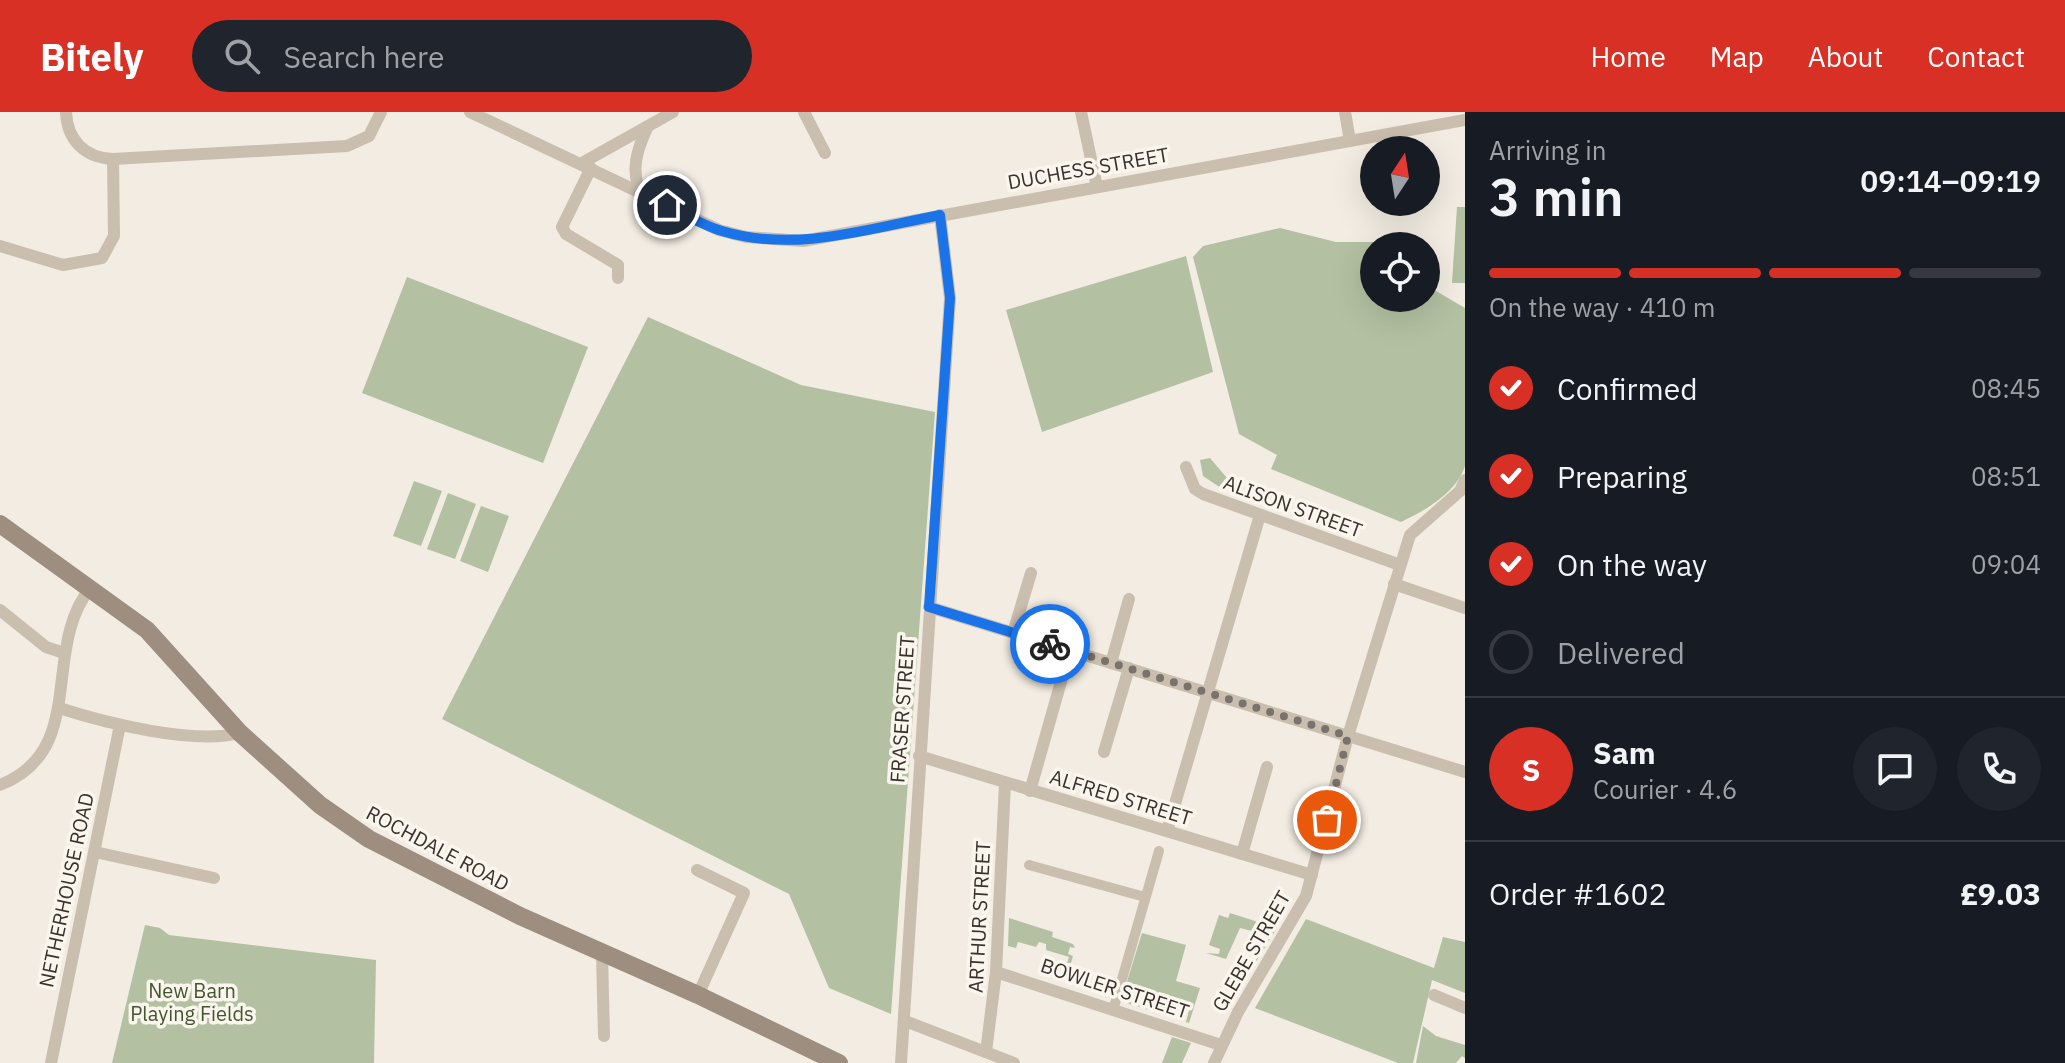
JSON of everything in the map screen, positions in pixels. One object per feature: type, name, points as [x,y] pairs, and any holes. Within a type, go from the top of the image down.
[{"type":"main road","name":"ROCHDALE ROAD","points":[[0,524],[147,630],[240,733],[320,805],[369,839],[602,954],[698,995],[839,1063]]},
{"type":"street","points":[[66,112],[66,128],[83,151],[113,159],[347,146],[369,136],[381,112]]},
{"type":"street","name":"DUCHESS STREET","points":[[470,112],[719,230],[746,237],[803,241],[1465,120]]},
{"type":"street","points":[[618,278],[618,265],[566,234],[562,227],[586,166],[673,112]]},
{"type":"street","points":[[804,112],[825,153]]},
{"type":"street","points":[[1081,112],[1097,187]]},
{"type":"street","points":[[1345,112],[1350,141]]},
{"type":"street","points":[[641,193],[635,181],[635,162],[647,128]]},
{"type":"street","points":[[0,246],[63,265],[102,258],[114,236],[113,159]]},
{"type":"street","name":"FRASER STREET","points":[[901,1063],[950,298],[940,215]]},
{"type":"street","name":"ALISON STREET","points":[[1186,467],[1195,489],[1203,494],[1400,565]]},
{"type":"street","name":"GLEBE STREET","points":[[1214,1063],[1221,1045],[1298,914],[1312,875],[1348,736],[1410,535],[1454,497],[1465,480]]},
{"type":"street","points":[[1167,831],[1260,515]]},
{"type":"street","points":[[1013,633],[1031,573]]},
{"type":"street","points":[[1394,584],[1465,608]]},
{"type":"street","points":[[0,785],[20,777],[40,758],[59,708],[64,653],[73,615],[91,587]]},
{"type":"street","points":[[1111,663],[1129,599]]},
{"type":"street","points":[[929,607],[1465,772]]},
{"type":"street","points":[[0,610],[46,647],[64,653]]},
{"type":"street","points":[[1030,791],[1070,650]]},
{"type":"street","points":[[1104,752],[1129,668]]},
{"type":"street","points":[[59,708],[120,725],[219,738],[240,733]]},
{"type":"street","name":"NETHERHOUSE ROAD","points":[[51,1063],[120,725]]},
{"type":"street","name":"ALFRED STREET","points":[[919,756],[1312,875]]},
{"type":"street","points":[[1242,854],[1267,767]]},
{"type":"street","name":"ARTHUR STREET","points":[[986,1052],[996,972],[1005,783]]},
{"type":"street","points":[[1114,1007],[1159,851]]},
{"type":"street","points":[[95,852],[214,878]]},
{"type":"street","points":[[1029,865],[1145,897]]},
{"type":"street","points":[[697,870],[744,893],[698,995]]},
{"type":"street","points":[[602,954],[604,1036]]},
{"type":"street","name":"BOWLER STREET","points":[[996,972],[1114,1007],[1221,1045]]},
{"type":"street","points":[[1434,995],[1465,1008]]},
{"type":"street","points":[[905,1021],[1014,1063]]},
{"type":"green space","points":[[1457,207],[1465,207],[1465,283],[1452,283]]},
{"type":"green space","points":[[1280,228],[1336,242],[1360,242],[1360,312],[1440,312],[1440,293],[1465,308],[1465,466],[1455,484],[1430,506],[1401,522],[1271,469],[1277,455],[1239,434],[1193,257],[1203,246]]},
{"type":"green space","points":[[1186,256],[1213,372],[1042,432],[1006,310]]},
{"type":"green space","points":[[407,277],[588,347],[543,463],[362,393]]},
{"type":"green space","points":[[648,317],[801,385],[935,412],[891,1014],[829,988],[789,894],[442,719]]},
{"type":"green space","points":[[1210,458],[1227,478],[1221,488],[1203,476],[1200,460]]},
{"type":"green space","points":[[414,481],[442,491],[421,546],[393,536]]},
{"type":"green space","points":[[448,493],[476,504],[455,559],[427,549]]},
{"type":"green space","points":[[481,506],[509,516],[488,572],[460,561]]},
{"type":"green space","points":[[1230,913],[1277,928],[1252,968],[1268,935],[1240,928],[1226,959],[1206,953],[1219,954],[1220,949],[1209,945],[1219,915],[1228,918]]},
{"type":"green space","points":[[1009,918],[1053,932],[1052,937],[1073,944],[1075,948],[1070,947],[1068,954],[1073,956],[1068,973],[1064,972],[1069,957],[1046,950],[1046,944],[1039,942],[1036,947],[1018,942],[1016,948],[1008,946]]},
{"type":"green space","points":[[1306,919],[1434,968],[1443,937],[1465,942],[1465,993],[1432,980],[1413,1063],[1398,1063],[1255,1008]]},
{"type":"green space","name":"New Barn Playing Fields","points":[[145,925],[160,928],[169,935],[376,960],[374,1063],[112,1063]]},
{"type":"green space","points":[[1142,933],[1186,945],[1176,981],[1200,988],[1189,1023],[1186,1022],[1190,1007],[1182,1004],[1183,999],[1165,999],[1161,1014],[1121,1001]]},
{"type":"green space","points":[[1423,1026],[1436,1036],[1465,1045],[1465,1058],[1462,1056],[1456,1063],[1416,1063]]},
{"type":"green space","points":[[1172,1037],[1191,1043],[1182,1063],[1162,1063]]},
{"type":"way so far","points":[[1050,644],[1348,736],[1327,820]]},
{"type":"route","points":[[667,205],[719,230],[778,241],[803,241],[940,215],[950,298],[929,607],[1050,644]]}]
